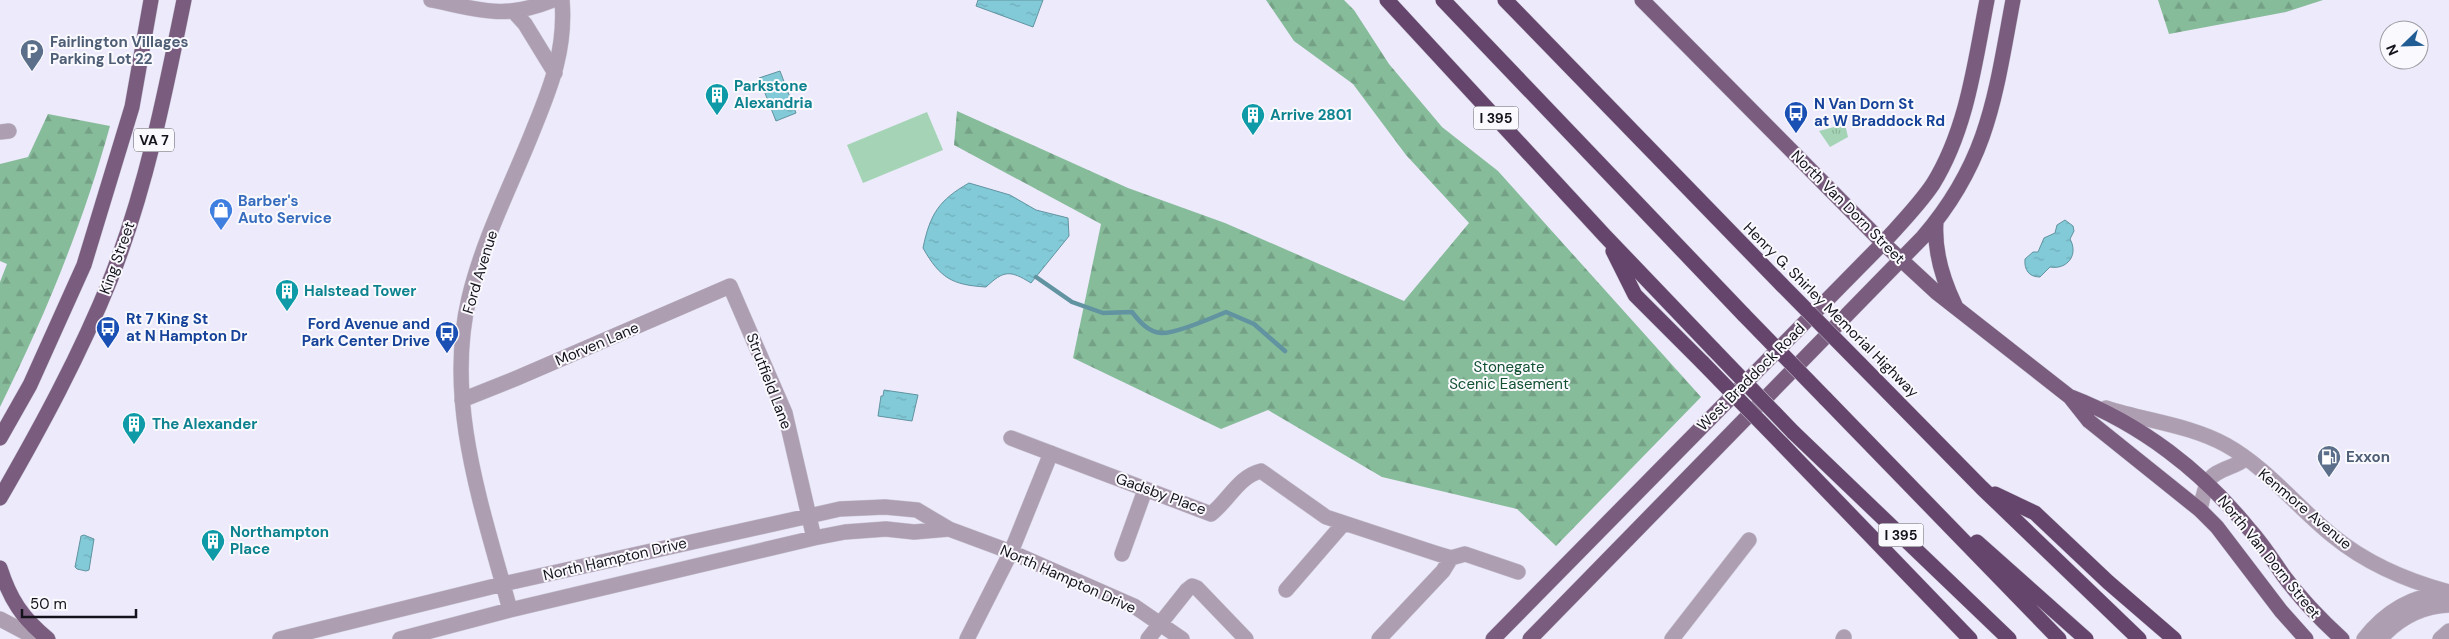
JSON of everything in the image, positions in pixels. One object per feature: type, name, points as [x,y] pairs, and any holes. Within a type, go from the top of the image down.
[{"type":"highway","name":"I 395","points":[[1387,0],[1605,236],[1793,432],[2008,639]]},
{"type":"highway","points":[[1443,0],[1744,315],[2059,639]]},
{"type":"highway","name":"Henry G. Shirley Memorial Highway","points":[[1505,0],[1982,488],[2139,639]]},
{"type":"highway","points":[[1605,236],[1635,295],[1970,639]]},
{"type":"highway","points":[[1885,460],[2086,639]]},
{"type":"highway","points":[[1982,488],[2035,513],[2108,582],[2174,639]]},
{"type":"main road","name":"King Street","points":[[0,438],[30,384],[84,265],[132,107],[151,0]]},
{"type":"main road","name":"King Street","points":[[0,509],[2,496],[56,400],[111,277],[139,196],[162,113],[184,0]]},
{"type":"main road","name":"North Van Dorn Street","points":[[1642,0],[1883,243],[1956,308],[2070,397],[2089,421],[2200,510],[2228,541],[2266,592],[2306,639]]},
{"type":"main road","name":"West Braddock Road","points":[[1493,639],[1883,243],[1932,184],[1952,144],[1964,111],[1987,0]]},
{"type":"main road","name":"West Braddock Road","points":[[1530,639],[1936,222],[1966,177],[1988,126],[2013,0]]},
{"type":"main road","points":[[1936,222],[1934,241],[1940,265],[1956,308]]},
{"type":"main road","name":"North Van Dorn Street","points":[[2070,397],[2098,407],[2147,436],[2207,483],[2250,530],[2301,598],[2342,639]]},
{"type":"main road","points":[[0,568],[12,599],[29,624],[48,639]]},
{"type":"street","points":[[432,0],[481,10],[514,12],[526,10],[553,0]]},
{"type":"street","name":"Ford Avenue","points":[[510,610],[468,446],[462,400],[460,352],[469,298],[496,221],[555,73],[561,53],[564,25],[562,0]]},
{"type":"street","points":[[514,12],[525,24],[555,73]]},
{"type":"street","name":"Morven Lane","points":[[462,400],[730,286]]},
{"type":"street","name":"Strutfield Lane","points":[[730,286],[785,413],[814,538]]},
{"type":"street","name":"Kenmore Avenue","points":[[2070,397],[2200,433],[2226,445],[2296,500],[2333,536],[2352,550],[2391,571],[2449,592]]},
{"type":"street","name":"Gadsby Place","points":[[1011,438],[1211,514],[1252,473],[1261,471],[1326,517],[1452,558],[1465,554],[1518,572]]},
{"type":"street","points":[[967,639],[1011,552],[1051,453]]},
{"type":"street","points":[[2200,510],[2207,483],[2217,473],[2239,464],[2245,459]]},
{"type":"street","points":[[1122,554],[1145,490]]},
{"type":"street","name":"North Hampton Drive","points":[[280,639],[503,584],[840,509],[893,508],[917,510],[949,529],[1011,552],[1134,606],[1182,639]]},
{"type":"street","points":[[1286,590],[1344,523]]},
{"type":"street","name":"North Hampton Drive","points":[[400,639],[510,610],[814,538],[845,532],[886,529],[914,532],[949,529]]},
{"type":"street","points":[[1672,639],[1749,540]]},
{"type":"street","points":[[1379,639],[1443,571],[1452,558]]},
{"type":"street","points":[[1148,639],[1186,590],[1192,586],[1197,588],[1246,639]]},
{"type":"street","name":"Kenmore Avenue","points":[[2364,639],[2374,626],[2408,601],[2449,592]]},
{"type":"street","points":[[2380,639],[2398,622],[2414,613],[2428,608],[2449,605]]},
{"type":"street","points":[[0,619],[38,639]]},
{"type":"street","points":[[2440,639],[2449,630]]},
{"type":"green space","name":"Stonegate Scenic Easement","points":[[1266,0],[1344,0],[1354,10],[1389,64],[1442,127],[1498,171],[1701,397],[1556,546],[1517,509],[1382,477],[1268,410],[1221,429],[1073,358],[1101,224],[954,145],[957,111],[1128,188],[1225,223],[1404,301],[1469,223],[1406,155],[1353,84],[1294,41]]},
{"type":"green space","points":[[2158,0],[2323,0],[2286,12],[2169,34]]},
{"type":"green space","points":[[927,112],[943,150],[863,183],[847,145]]},
{"type":"green space","points":[[48,114],[110,126],[88,198],[62,269],[0,407],[0,282],[7,264],[0,261],[0,164],[28,157]]},
{"type":"green space","points":[[1845,124],[1848,137],[1830,147],[1819,131]]},
{"type":"water","points":[[978,0],[1043,0],[1033,27],[976,6]]},
{"type":"water","points":[[780,71],[796,113],[776,121],[759,78]]},
{"type":"water","points":[[969,183],[1010,195],[1036,210],[1068,218],[1069,236],[1031,283],[1018,276],[1007,274],[998,277],[986,287],[964,284],[956,282],[941,273],[929,258],[923,248],[929,226],[937,209],[950,196]]},
{"type":"water","points":[[2065,220],[2073,226],[2074,231],[2070,239],[2073,251],[2070,260],[2062,266],[2050,267],[2040,277],[2033,276],[2026,270],[2025,259],[2033,252],[2038,252],[2044,238],[2055,233],[2057,225]]},
{"type":"water","points":[[884,390],[918,395],[912,421],[878,416],[881,396],[883,396]]},
{"type":"water","points":[[84,535],[94,539],[89,570],[86,571],[75,567],[81,536]]},
{"type":"waterway","points":[[1036,277],[1072,302],[1103,313],[1132,312],[1144,326],[1152,331],[1161,333],[1175,331],[1226,312],[1254,324],[1285,351]]},
{"type":"place","name":"Fairlington Villages Parking Lot 22","points":[[32,72]]},
{"type":"place","name":"Parkstone Alexandria","points":[[717,116]]},
{"type":"place","name":"N Van Dorn St at W Braddock Rd","points":[[1796,134]]},
{"type":"place","name":"Arrive 2801","points":[[1253,136]]},
{"type":"place","name":"Barber's Auto Service","points":[[221,231]]},
{"type":"place","name":"Halstead Tower","points":[[287,312]]},
{"type":"place","name":"Rt 7 King St at N Hampton Dr","points":[[108,349]]},
{"type":"place","name":"Ford Avenue and Park Center Drive","points":[[447,354]]},
{"type":"place","name":"The Alexander","points":[[134,445]]},
{"type":"place","name":"Exxon","points":[[2329,478]]},
{"type":"place","name":"Northampton Place","points":[[213,562]]}]
